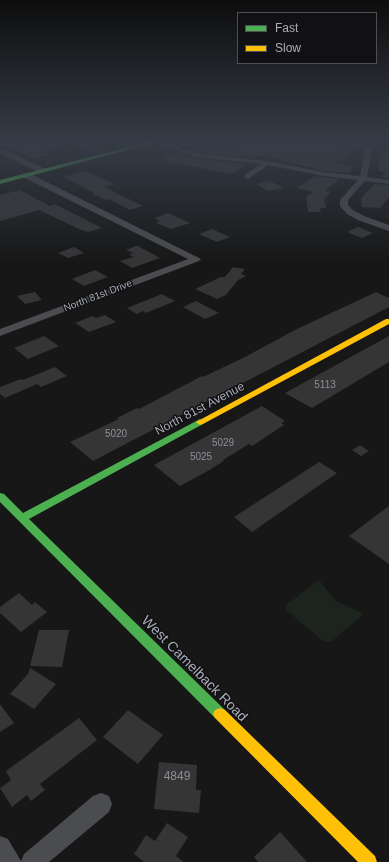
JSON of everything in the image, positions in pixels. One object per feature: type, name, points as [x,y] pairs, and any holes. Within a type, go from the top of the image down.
[{"type":"main road","name":"North 81st Avenue","points":[[22,518],[389,321]]},
{"type":"main road","name":"West Camelback Road","points":[[0,496],[369,862]]},
{"type":"street","name":"North 81st Drive","points":[[0,333],[196,258],[43,183]]},
{"type":"street","points":[[360,183],[344,200],[344,206],[350,212],[361,218],[389,228]]},
{"type":"street","points":[[32,862],[101,804]]},
{"type":"street","points":[[0,847],[10,862]]},
{"type":"shaded area","points":[[319,580],[336,601],[364,614],[331,642],[323,641],[286,610],[285,606]]},
{"type":"building","points":[[75,183],[113,183],[115,184],[104,187],[143,206],[130,210],[109,199],[106,200],[92,194],[95,193]]},
{"type":"building","points":[[275,183],[283,188],[268,191],[256,184]]},
{"type":"building","points":[[304,183],[334,183],[324,191],[331,192],[324,199],[326,208],[320,208],[321,212],[308,212],[306,197],[313,192],[297,188]]},
{"type":"building","points":[[375,184],[389,185],[389,197],[380,208],[362,207],[361,198]]},
{"type":"building","points":[[20,190],[50,206],[55,204],[102,228],[88,232],[81,230],[39,210],[0,221],[0,195]]},
{"type":"building","points":[[168,213],[190,223],[171,229],[156,223],[160,221],[154,218]]},
{"type":"building","points":[[358,227],[373,233],[362,238],[347,232]]},
{"type":"building","points":[[212,229],[230,237],[217,242],[199,234]]},
{"type":"building","points":[[136,246],[160,258],[132,268],[120,261],[134,257],[129,255],[133,253],[126,250]]},
{"type":"building","points":[[74,247],[84,253],[68,258],[58,253]]},
{"type":"building","points":[[233,267],[245,269],[241,274],[246,276],[238,280],[226,295],[217,299],[195,289],[221,277],[225,277]]},
{"type":"building","points":[[95,270],[108,277],[84,286],[72,279]]},
{"type":"building","points":[[35,292],[42,300],[25,304],[17,296]]},
{"type":"building","points":[[376,292],[389,298],[389,307],[93,461],[70,442],[119,419],[117,418],[137,408],[139,409],[202,376],[203,377],[243,358],[295,330]]},
{"type":"building","points":[[162,294],[175,301],[146,313],[143,311],[137,314],[127,308]]},
{"type":"building","points":[[196,301],[219,313],[205,319],[183,307]]},
{"type":"building","points":[[105,315],[116,322],[89,332],[75,323],[92,316],[96,318]]},
{"type":"building","points":[[44,336],[59,346],[28,359],[14,348]]},
{"type":"building","points":[[389,336],[389,362],[312,408],[285,393]]},
{"type":"building","points":[[55,367],[67,376],[41,387],[37,384],[5,398],[0,394],[0,387],[21,379],[23,380]]},
{"type":"building","points":[[262,406],[285,421],[281,423],[284,425],[252,446],[249,444],[206,472],[180,486],[154,465]]},
{"type":"building","points":[[360,445],[369,451],[361,456],[352,450]]},
{"type":"building","points":[[319,462],[337,473],[252,532],[234,517]]},
{"type":"building","points":[[389,506],[389,564],[349,536]]},
{"type":"building","points":[[19,593],[32,605],[35,602],[47,612],[21,632],[0,613],[0,607]]},
{"type":"building","points":[[39,630],[69,630],[62,667],[30,666]]},
{"type":"building","points":[[30,668],[56,684],[34,709],[10,694],[28,674]]},
{"type":"building","points":[[0,704],[14,723],[0,732]]},
{"type":"building","points":[[128,710],[163,735],[138,764],[103,737]]},
{"type":"building","points":[[79,718],[97,740],[40,784],[45,790],[31,801],[27,795],[12,807],[0,788],[11,780],[6,771]]},
{"type":"building","points":[[159,762],[197,765],[196,790],[201,790],[199,813],[154,809]]},
{"type":"building","points":[[167,823],[188,837],[176,856],[184,862],[144,862],[134,854],[146,835],[155,841]]},
{"type":"building","points":[[280,832],[307,862],[258,862],[254,857]]},
{"type":"traffic: fast","points":[[22,518],[200,422]]},
{"type":"traffic: fast","points":[[0,496],[220,714]]},
{"type":"traffic: slow","points":[[200,422],[389,321]]},
{"type":"traffic: slow","points":[[220,714],[369,862]]}]
